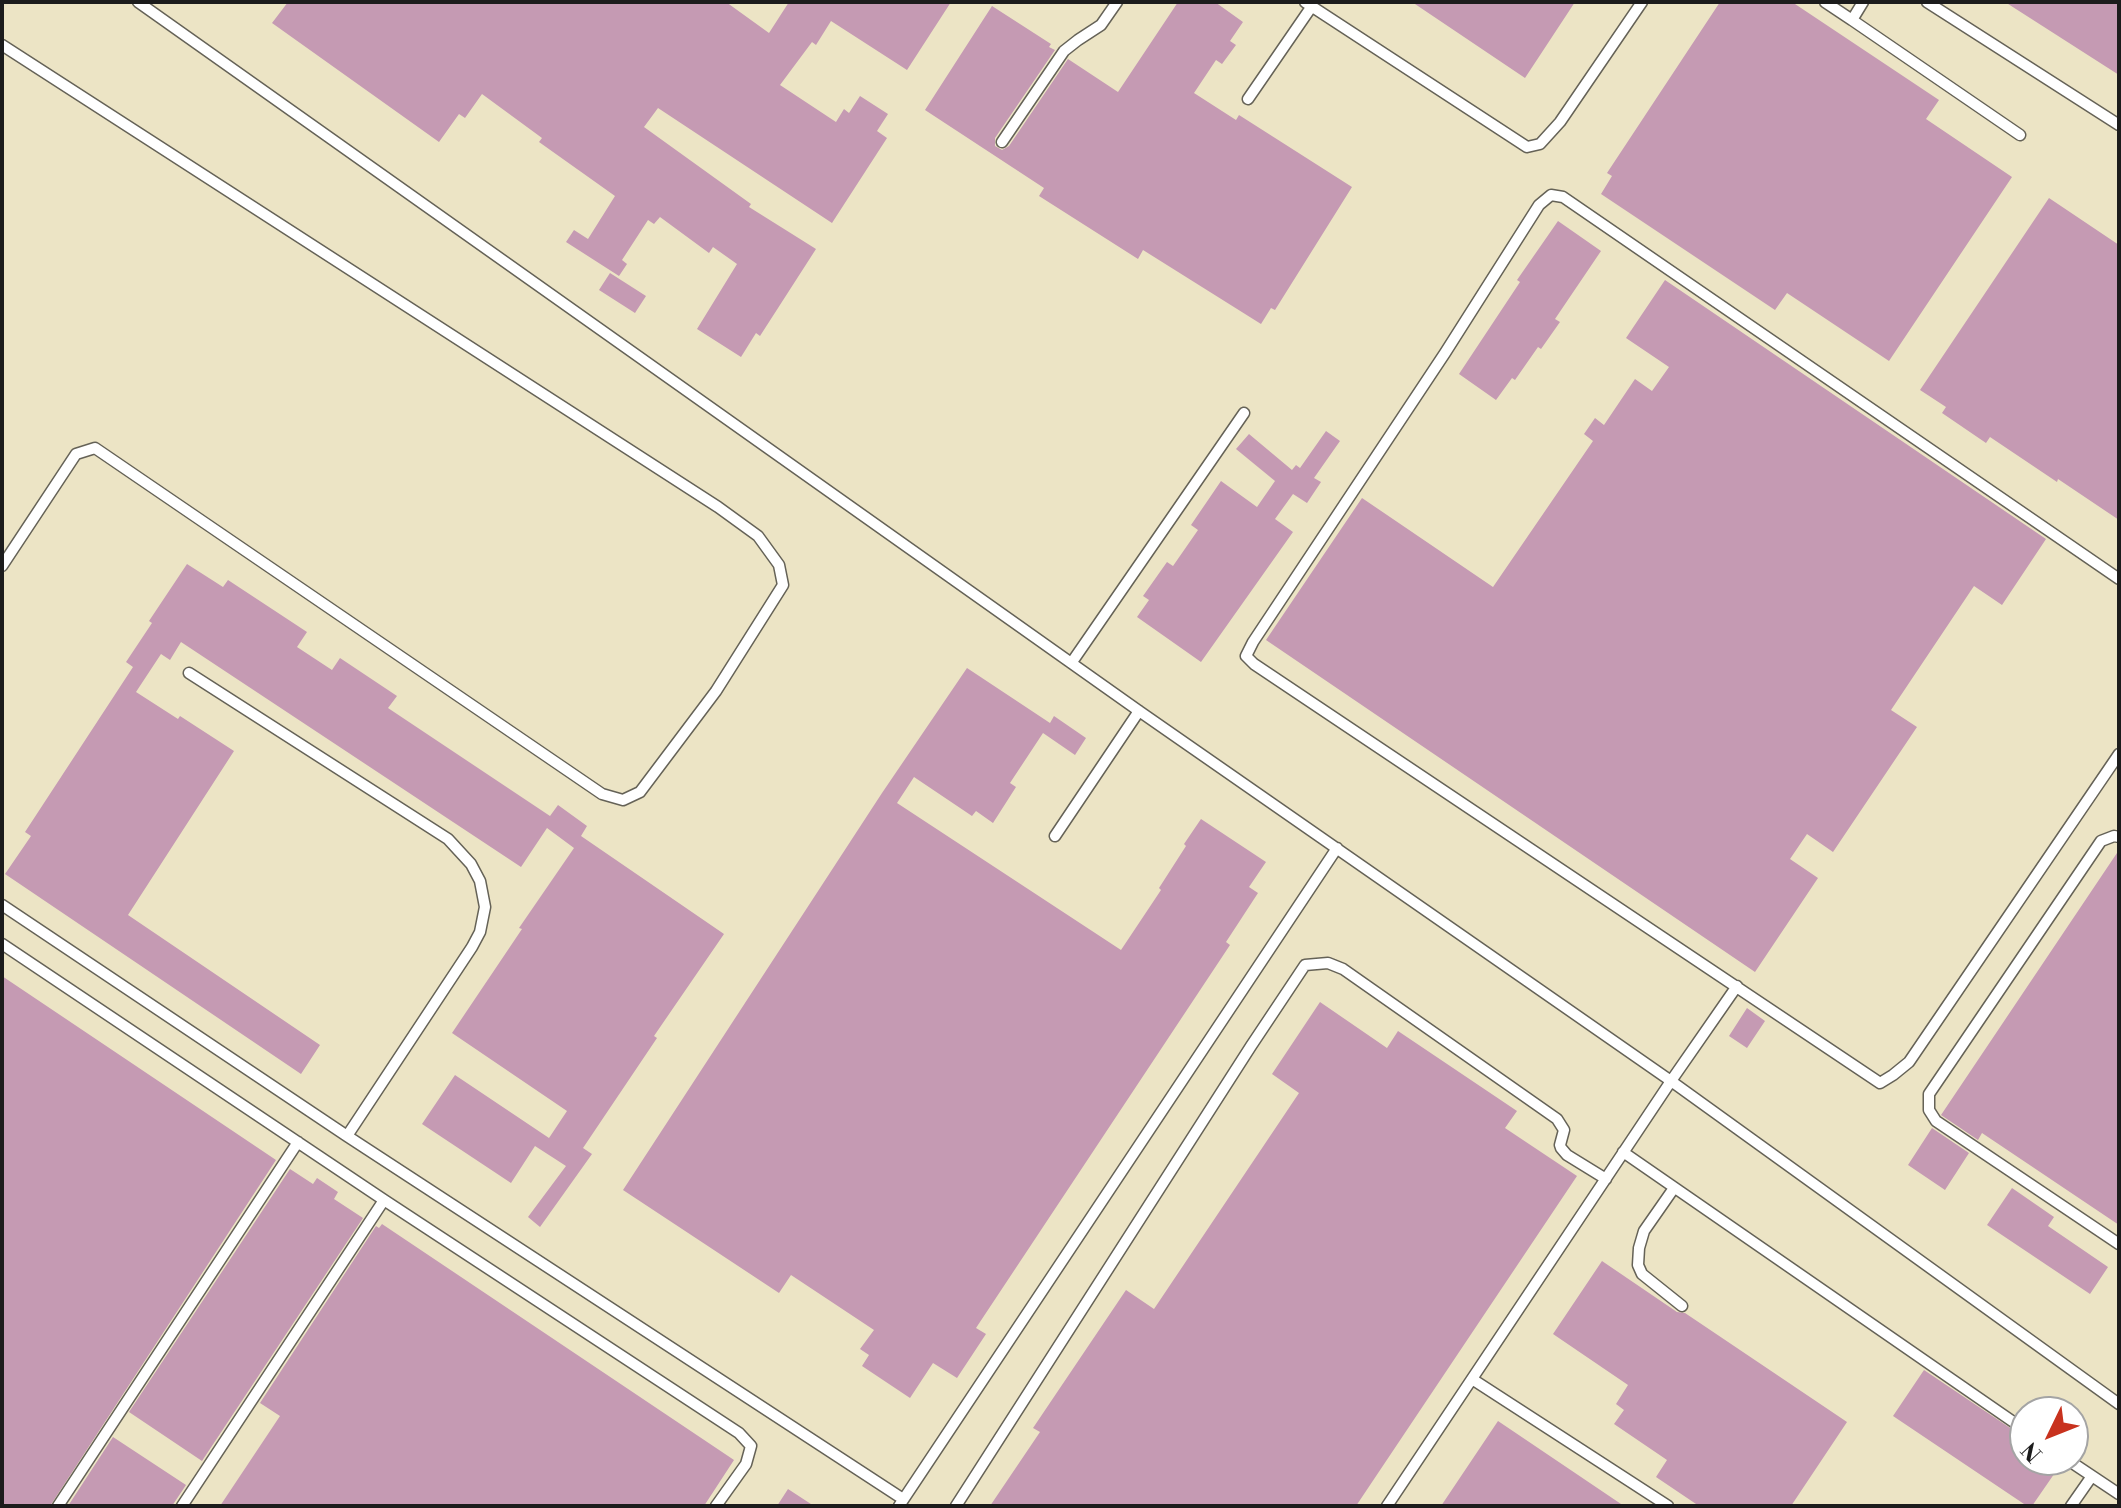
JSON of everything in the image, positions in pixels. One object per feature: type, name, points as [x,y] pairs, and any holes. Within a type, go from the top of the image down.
[{"type":"lane","points":[[138,2],[1139,711],[1671,1081],[2119,1404]]},
{"type":"lane","points":[[1002,142],[1064,51],[1101,25],[1117,2]]},
{"type":"lane","points":[[1248,99],[1308,4],[1527,147],[1540,144],[1560,122],[1642,2]]},
{"type":"lane","points":[[1825,2],[2020,135]]},
{"type":"lane","points":[[1852,20],[1863,2]]},
{"type":"lane","points":[[1927,2],[2119,125]]},
{"type":"lane","points":[[2,45],[718,507],[758,536],[779,565],[783,585],[716,691],[640,792],[623,800],[602,794],[95,448],[76,454],[2,566]]},
{"type":"lane","points":[[2119,579],[1563,197],[1551,195],[1539,205],[1246,656],[1880,1083],[1909,1062],[2119,754]]},
{"type":"lane","points":[[1072,662],[1244,413]]},
{"type":"lane","points":[[189,673],[448,839],[471,864],[480,881],[485,907],[480,932],[347,1136]]},
{"type":"lane","points":[[1055,836],[1139,711]]},
{"type":"lane","points":[[2119,837],[2101,841],[1929,1094],[1929,1110],[1936,1121],[2119,1244]]},
{"type":"lane","points":[[2,905],[901,1503],[1337,848]]},
{"type":"lane","points":[[2,944],[739,1433],[751,1446],[746,1464],[716,1506]]},
{"type":"lane","points":[[956,1506],[1305,965],[1328,963],[1343,969],[1557,1119],[1564,1130],[1561,1148],[1606,1179]]},
{"type":"lane","points":[[1387,1506],[1737,986]]},
{"type":"lane","points":[[58,1506],[298,1142]]},
{"type":"lane","points":[[1623,1152],[2009,1419]]},
{"type":"lane","points":[[1674,1188],[1644,1231],[1638,1265],[1642,1274],[1682,1306]]},
{"type":"lane","points":[[182,1506],[384,1200]]},
{"type":"lane","points":[[1472,1379],[1668,1506]]},
{"type":"lane","points":[[2089,1474],[2119,1494]]},
{"type":"lane","points":[[2071,1506],[2092,1476]]},
{"type":"building","points":[[288,2],[726,2],[769,33],[789,2],[951,2],[907,70],[831,21],[816,45],[812,42],[780,85],[836,122],[844,109],[849,113],[860,96],[888,114],[877,131],[887,138],[832,223],[658,108],[644,127],[751,204],[749,207],[816,249],[760,336],[756,333],[741,357],[697,329],[737,264],[713,247],[709,253],[660,217],[654,224],[648,220],[622,260],[627,264],[619,276],[566,242],[574,230],[588,239],[615,196],[539,142],[542,138],[482,94],[465,118],[459,114],[439,142],[272,23]]},
{"type":"building","points":[[1178,2],[1215,2],[1243,22],[1230,41],[1236,45],[1222,64],[1216,60],[1194,93],[1236,120],[1239,115],[1352,187],[1275,310],[1271,308],[1261,324],[1143,250],[1138,259],[1039,196],[1044,188],[925,110],[992,6],[1051,44],[1049,47],[1055,50],[995,138],[995,146],[1002,150],[1009,146],[1068,59],[1118,92]]},
{"type":"building","points":[[1412,2],[1575,2],[1525,78]]},
{"type":"building","points":[[1720,2],[1792,2],[1939,100],[1926,119],[2012,177],[1889,361],[1787,293],[1775,310],[1601,194],[1612,176],[1607,173]]},
{"type":"building","points":[[2005,2],[2119,2],[2119,75]]},
{"type":"building","points":[[2049,198],[2119,245],[2119,520],[1990,437],[1986,443],[1942,413],[1946,407],[1920,390]]},
{"type":"building","points":[[1558,221],[1601,251],[1555,319],[1560,322],[1541,349],[1538,347],[1515,380],[1512,378],[1496,400],[1459,374]]},
{"type":"building","points":[[610,273],[646,296],[635,313],[599,290]]},
{"type":"building","points":[[1665,280],[2046,539],[2002,605],[1974,586],[1891,710],[1917,727],[1833,852],[1807,834],[1790,859],[1818,878],[1755,972],[1266,640],[1362,498],[1493,587],[1593,441],[1584,434],[1595,418],[1604,425],[1635,379],[1652,391],[1669,367],[1626,338]]},
{"type":"building","points":[[1326,431],[1340,441],[1314,478],[1321,482],[1307,503],[1293,494],[1275,519],[1293,532],[1201,662],[1137,617],[1149,600],[1143,596],[1167,562],[1173,566],[1198,530],[1191,525],[1221,481],[1257,507],[1275,481],[1236,449],[1249,434],[1292,470],[1296,465],[1300,468]]},
{"type":"building","points":[[187,564],[223,587],[228,580],[307,632],[297,647],[332,670],[340,658],[397,696],[388,708],[550,816],[558,805],[587,826],[581,836],[724,934],[583,1148],[592,1154],[540,1227],[528,1217],[566,1166],[535,1146],[511,1183],[422,1124],[455,1075],[549,1138],[567,1111],[452,1033],[574,848],[547,828],[521,867],[181,642],[170,660],[161,654],[136,692],[234,751],[128,915],[320,1045],[301,1074],[5,874],[31,836],[25,832],[133,667],[126,662]]},
{"type":"building","points":[[967,668],[1050,723],[1054,716],[1086,738],[1075,755],[1043,733],[1010,783],[1016,787],[993,823],[976,811],[972,816],[914,777],[897,803],[1121,950],[1161,890],[1159,888],[1201,819],[1266,862],[1249,887],[1258,893],[1226,942],[1230,945],[976,1328],[986,1334],[957,1378],[933,1363],[910,1398],[862,1366],[869,1355],[860,1349],[874,1330],[791,1275],[779,1293],[623,1190]]},
{"type":"building","points":[[2119,850],[2119,1225],[1982,1133],[1978,1140],[1941,1115]]},
{"type":"building","points":[[2,976],[276,1160],[50,1506],[2,1506]]},
{"type":"building","points":[[1320,1002],[1387,1048],[1398,1031],[1517,1111],[1505,1128],[1577,1176],[1356,1506],[990,1506],[1040,1432],[1033,1428],[1126,1290],[1154,1309],[1299,1093],[1272,1074]]},
{"type":"building","points":[[1747,1008],[1765,1021],[1747,1048],[1729,1036]]},
{"type":"building","points":[[1932,1128],[1969,1153],[1945,1190],[1908,1165]]},
{"type":"building","points":[[290,1169],[313,1184],[317,1178],[338,1192],[334,1199],[363,1218],[202,1461],[129,1412]]},
{"type":"building","points":[[2012,1188],[2054,1217],[2048,1226],[2108,1267],[2090,1294],[1987,1225]]},
{"type":"building","points":[[382,1224],[734,1460],[704,1506],[220,1506],[280,1416],[260,1403],[376,1226],[379,1228]]},
{"type":"building","points":[[1602,1261],[1847,1422],[1791,1506],[1699,1506],[1656,1477],[1667,1460],[1614,1424],[1624,1410],[1616,1404],[1628,1385],[1553,1334]]},
{"type":"building","points":[[1924,1370],[2009,1427],[2009,1476],[2053,1476],[2032,1506],[2027,1506],[1893,1416]]},
{"type":"building","points":[[1498,1421],[1624,1506],[1441,1506]]},
{"type":"building","points":[[113,1437],[186,1485],[172,1506],[68,1506]]},
{"type":"building","points":[[788,1489],[814,1506],[777,1506]]}]
